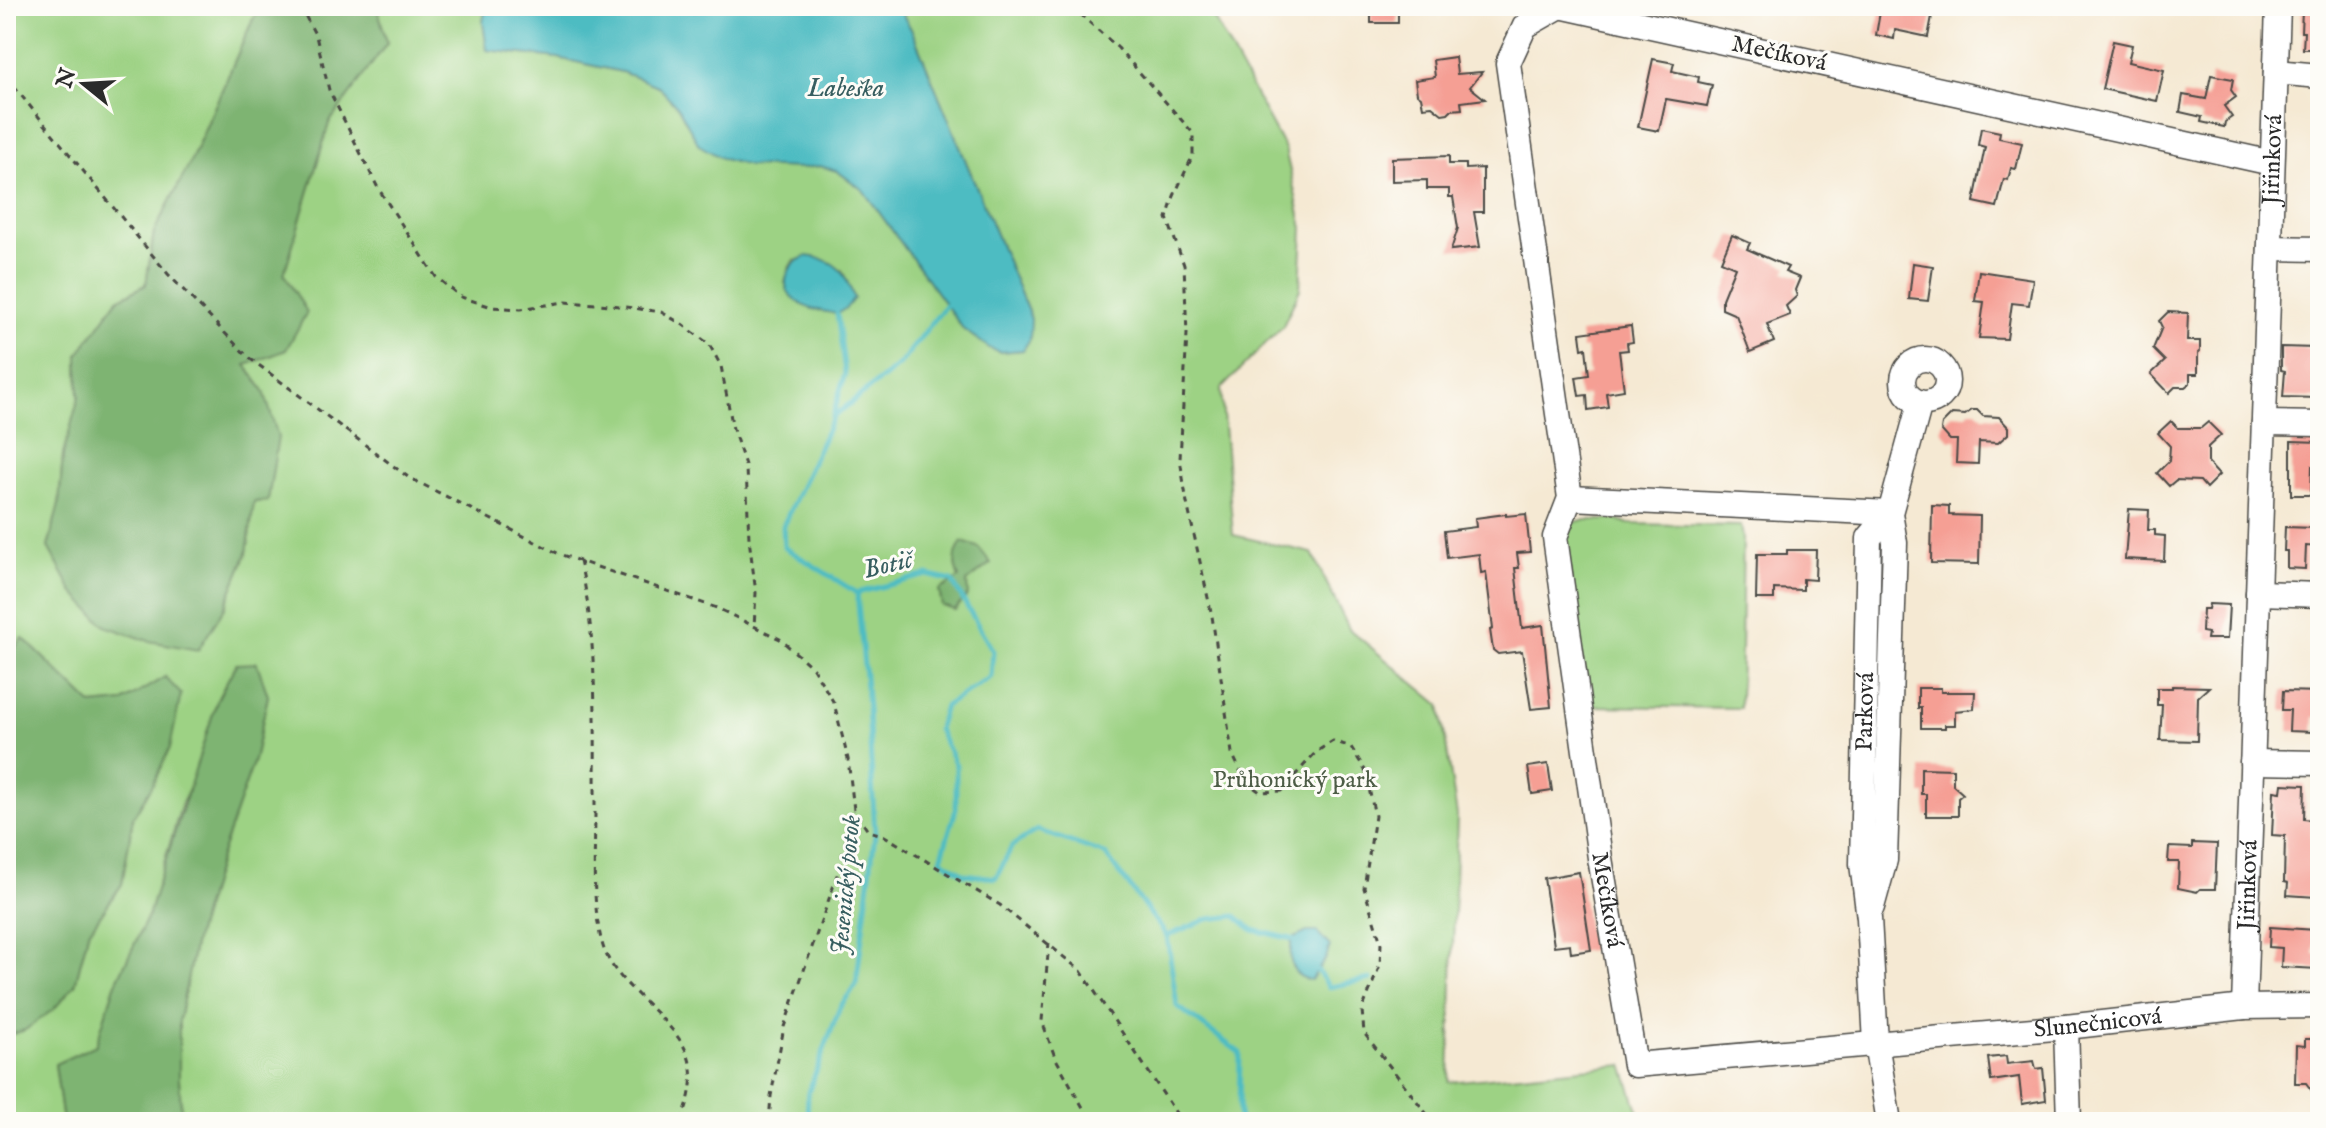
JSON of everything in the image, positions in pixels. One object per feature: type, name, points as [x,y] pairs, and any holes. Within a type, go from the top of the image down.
[{"type":"street","name":"Mečíková","points":[[1876,1043],[1635,1065],[1600,858],[1555,537],[1570,498],[1508,63],[1525,26],[1560,6],[2272,163]]},
{"type":"street","name":"Jiřinková","points":[[2244,1007],[2278,6]]},
{"type":"street","points":[[2276,72],[2320,76]]},
{"type":"street","points":[[2270,248],[2320,249]]},
{"type":"street","name":"Parková","points":[[1889,1122],[1876,1043],[1869,918],[1885,860],[1895,543],[1890,513],[1920,403]]},
{"type":"street","points":[[2264,423],[2320,424]]},
{"type":"street","points":[[1570,498],[1890,513]]},
{"type":"street","points":[[2258,593],[2320,595]]},
{"type":"street","points":[[2252,762],[2320,763]]},
{"type":"street","name":"Slunečnicová","points":[[1876,1043],[2066,1027],[2244,1007],[2320,1006]]},
{"type":"street","points":[[2066,1027],[2069,1122]]},
{"type":"path","points":[[300,6],[316,36],[329,90],[378,188],[436,277],[461,297],[492,307],[521,309],[564,302],[661,312],[709,344],[721,366],[733,429],[746,468],[749,539],[756,593],[754,627]]},
{"type":"path","points":[[1071,6],[1118,48],[1193,133],[1193,155],[1167,218],[1184,265],[1187,334],[1180,459],[1212,616],[1232,753],[1245,781],[1260,792],[1281,791],[1316,752],[1333,741],[1351,747],[1365,770],[1375,816],[1364,888],[1381,943],[1380,965],[1362,1010],[1364,1033],[1433,1122]]},
{"type":"path","points":[[6,77],[168,274],[248,357],[408,477],[559,554],[717,608],[780,639],[813,668],[834,703],[848,759],[854,810],[836,879],[784,1027],[769,1122]]},
{"type":"path","points":[[580,561],[589,604],[596,685],[594,882],[602,944],[615,971],[686,1047],[693,1070],[691,1097],[681,1122]]},
{"type":"path","points":[[854,810],[868,831],[883,835],[1000,905],[1081,971],[1182,1122]]},
{"type":"path","points":[[1049,943],[1042,1021],[1055,1057],[1091,1122]]},
{"type":"green space","name":"Průhonický park","points":[[6,6],[263,6],[253,19],[191,161],[154,232],[146,285],[118,299],[78,355],[79,397],[63,455],[59,504],[48,547],[224,609],[247,553],[254,502],[268,501],[264,391],[246,365],[286,350],[284,274],[329,123],[387,43],[377,6],[486,6],[483,22],[487,50],[558,58],[622,72],[658,86],[678,107],[687,124],[801,168],[820,166],[837,171],[863,190],[964,330],[1000,352],[1023,350],[1031,319],[912,31],[898,6],[1207,6],[1285,149],[1303,228],[1300,289],[1283,326],[1221,389],[1233,535],[1312,553],[1349,629],[1440,705],[1457,815],[1449,1082],[1623,1065],[1642,1122],[182,1122],[179,1020],[196,936],[254,760],[268,696],[256,663],[182,803],[148,916],[115,985],[96,1046],[55,1064],[63,1122],[6,1122],[6,1036],[25,1030],[75,985],[88,933],[122,884],[133,817],[152,786],[165,677],[123,702],[92,705],[23,638],[6,659]],"holes":[[[795,260],[842,270],[854,298],[785,283]]]},
{"type":"green space","points":[[263,6],[377,6],[387,43],[329,123],[284,274],[307,312],[286,350],[246,365],[264,391],[278,437],[268,501],[254,502],[247,553],[224,609],[198,650],[149,641],[105,626],[73,592],[48,547],[59,504],[63,455],[79,397],[78,355],[118,299],[146,285],[154,232],[191,161],[253,19]]},
{"type":"green space","points":[[1582,520],[1741,526],[1740,708],[1588,706],[1565,538],[1572,523]]},
{"type":"green space","points":[[962,542],[978,547],[991,563],[967,582],[968,595],[955,610],[942,606],[939,590],[959,578],[955,560]]},
{"type":"green space","points":[[23,638],[92,705],[123,702],[165,677],[181,694],[170,748],[133,817],[122,884],[88,933],[75,985],[54,1009],[25,1030],[6,1036],[6,659]]},
{"type":"green space","points":[[257,663],[268,696],[254,760],[196,936],[179,1020],[182,1122],[63,1122],[55,1064],[96,1045],[115,985],[148,916],[218,698],[236,664]]},
{"type":"water","name":"Labeška","points":[[486,6],[898,6],[912,31],[1031,319],[1030,339],[1023,350],[1000,352],[964,330],[863,190],[837,171],[820,166],[749,166],[723,159],[699,145],[678,107],[658,86],[622,72],[558,58],[487,50],[483,22]]},
{"type":"water","points":[[807,256],[826,260],[838,268],[847,280],[854,298],[837,314],[812,309],[791,296],[786,283],[789,270]]},
{"type":"water","points":[[1307,932],[1317,932],[1330,946],[1311,980],[1298,975],[1291,959],[1292,939]]},
{"type":"building","points":[[1371,6],[1398,6],[1398,23],[1371,23]]},
{"type":"building","points":[[1881,6],[1934,6],[1928,37],[1895,30],[1894,39],[1876,35]]},
{"type":"building","points":[[2305,6],[2320,6],[2320,49],[2303,49],[2302,10]]},
{"type":"building","points":[[2113,41],[2132,45],[2128,62],[2164,70],[2157,101],[2102,89]]},
{"type":"building","points":[[1455,57],[1457,74],[1482,72],[1470,87],[1485,99],[1461,102],[1462,109],[1442,114],[1432,106],[1423,107],[1415,80],[1435,77],[1433,60]]},
{"type":"building","points":[[1653,59],[1674,63],[1672,71],[1699,77],[1698,82],[1712,85],[1707,106],[1666,99],[1659,131],[1638,127]]},
{"type":"building","points":[[2211,75],[2233,79],[2231,90],[2236,97],[2224,106],[2232,117],[2224,127],[2201,122],[2202,117],[2180,112],[2183,95],[2206,99]]},
{"type":"building","points":[[1981,128],[2000,132],[1999,138],[2022,143],[2016,169],[2011,168],[2008,180],[2004,179],[1997,207],[1974,202],[1985,147],[1978,145]]},
{"type":"building","points":[[1449,156],[1449,164],[1466,164],[1466,169],[1483,168],[1483,212],[1474,212],[1480,247],[1451,250],[1458,228],[1449,189],[1427,189],[1427,180],[1392,181],[1392,158]]},
{"type":"building","points":[[1732,235],[1750,243],[1747,249],[1788,267],[1785,272],[1800,278],[1795,290],[1797,296],[1786,306],[1790,315],[1767,324],[1774,342],[1750,352],[1736,315],[1722,309],[1722,299],[1735,267],[1721,261]]},
{"type":"building","points":[[1913,263],[1933,266],[1928,301],[1909,299]]},
{"type":"building","points":[[1979,271],[2033,279],[2029,305],[2012,303],[2007,339],[1979,338],[1984,302],[1975,301]]},
{"type":"building","points":[[2168,312],[2188,313],[2187,341],[2200,341],[2198,374],[2190,374],[2190,383],[2185,387],[2175,387],[2169,393],[2151,374],[2165,361],[2153,349],[2162,327],[2159,321]]},
{"type":"building","points":[[1631,326],[1633,342],[1627,343],[1628,350],[1619,351],[1624,390],[1606,393],[1608,407],[1588,410],[1587,395],[1579,396],[1576,377],[1589,375],[1586,348],[1582,349],[1580,333]]},
{"type":"building","points":[[2281,347],[2316,348],[2317,398],[2283,397],[2285,371],[2281,370]]},
{"type":"building","points":[[1972,410],[1983,416],[1999,417],[2008,427],[2008,434],[1998,443],[1979,442],[1978,464],[1956,463],[1957,440],[1950,440],[1941,430],[1942,424],[1952,414],[1965,415]]},
{"type":"building","points":[[2171,421],[2178,428],[2201,428],[2208,422],[2221,435],[2208,447],[2208,463],[2219,475],[2206,488],[2200,481],[2176,480],[2169,486],[2157,473],[2169,461],[2170,446],[2158,433]]},
{"type":"building","points":[[2291,441],[2320,442],[2320,467],[2312,466],[2311,495],[2291,495]]},
{"type":"building","points":[[1932,505],[1949,506],[1949,515],[1980,516],[1979,564],[1931,563]]},
{"type":"building","points":[[2129,509],[2149,510],[2148,530],[2165,536],[2164,561],[2125,559]]},
{"type":"building","points":[[1526,514],[1530,552],[1517,553],[1519,568],[1515,568],[1522,628],[1543,625],[1551,707],[1531,709],[1522,651],[1498,654],[1493,650],[1486,572],[1481,573],[1479,554],[1447,558],[1444,531],[1476,527],[1475,518]]},
{"type":"building","points":[[2285,527],[2314,528],[2313,535],[2320,542],[2320,547],[2306,546],[2305,569],[2287,568]]},
{"type":"building","points":[[1787,550],[1816,550],[1815,580],[1803,579],[1803,590],[1774,589],[1774,599],[1756,599],[1757,554],[1787,554]]},
{"type":"building","points":[[2209,604],[2229,605],[2227,639],[2207,639],[2208,633],[2202,632],[2203,609],[2208,609]]},
{"type":"building","points":[[2209,687],[2198,697],[2197,741],[2160,740],[2162,705],[2157,705],[2157,688]]},
{"type":"building","points":[[1918,688],[1975,692],[1974,709],[1955,711],[1955,725],[1921,728]]},
{"type":"building","points":[[2283,691],[2320,692],[2320,718],[2314,717],[2313,732],[2289,731],[2290,710],[2282,710]]},
{"type":"building","points":[[1548,764],[1552,791],[1532,794],[1528,767]]},
{"type":"building","points":[[1921,768],[1953,769],[1953,785],[1963,794],[1958,798],[1958,816],[1926,816],[1926,794],[1921,794]]},
{"type":"building","points":[[2282,784],[2305,785],[2304,819],[2312,820],[2311,853],[2318,853],[2316,897],[2287,895],[2288,883],[2284,882],[2285,836],[2272,835],[2274,791],[2281,792]]},
{"type":"building","points":[[2192,843],[2217,844],[2215,889],[2200,889],[2197,892],[2178,888],[2179,862],[2168,862],[2169,847],[2192,848]]},
{"type":"building","points":[[1579,872],[1591,950],[1571,953],[1570,944],[1554,946],[1544,878]]},
{"type":"building","points":[[2270,927],[2316,930],[2314,954],[2319,955],[2318,969],[2281,967],[2282,948],[2269,947]]},
{"type":"building","points":[[2305,1039],[2320,1039],[2320,1083],[2312,1091],[2306,1083],[2295,1083],[2296,1045],[2305,1046]]},
{"type":"building","points":[[2006,1056],[2007,1064],[2034,1061],[2036,1069],[2043,1068],[2046,1100],[2022,1104],[2019,1077],[1991,1081],[1988,1058]]},
{"type":"waterway","name":"Botič","points":[[949,304],[900,364],[833,417],[783,526],[784,547],[857,593],[927,575],[952,581],[993,651],[991,677],[945,706],[938,729],[956,765],[956,809],[941,859],[964,874],[996,878],[1012,846],[1037,830],[1105,854],[1167,936],[1177,1006],[1240,1053],[1241,1122]]},
{"type":"waterway","points":[[833,416],[845,373],[837,314]]},
{"type":"waterway","name":"Jesenický potok","points":[[807,1122],[808,1093],[840,1007],[856,985],[875,834],[868,708],[857,593]]},
{"type":"waterway","points":[[1167,936],[1208,919],[1236,916],[1253,930],[1292,939]]},
{"type":"waterway","points":[[1318,971],[1329,987],[1371,979]]}]
